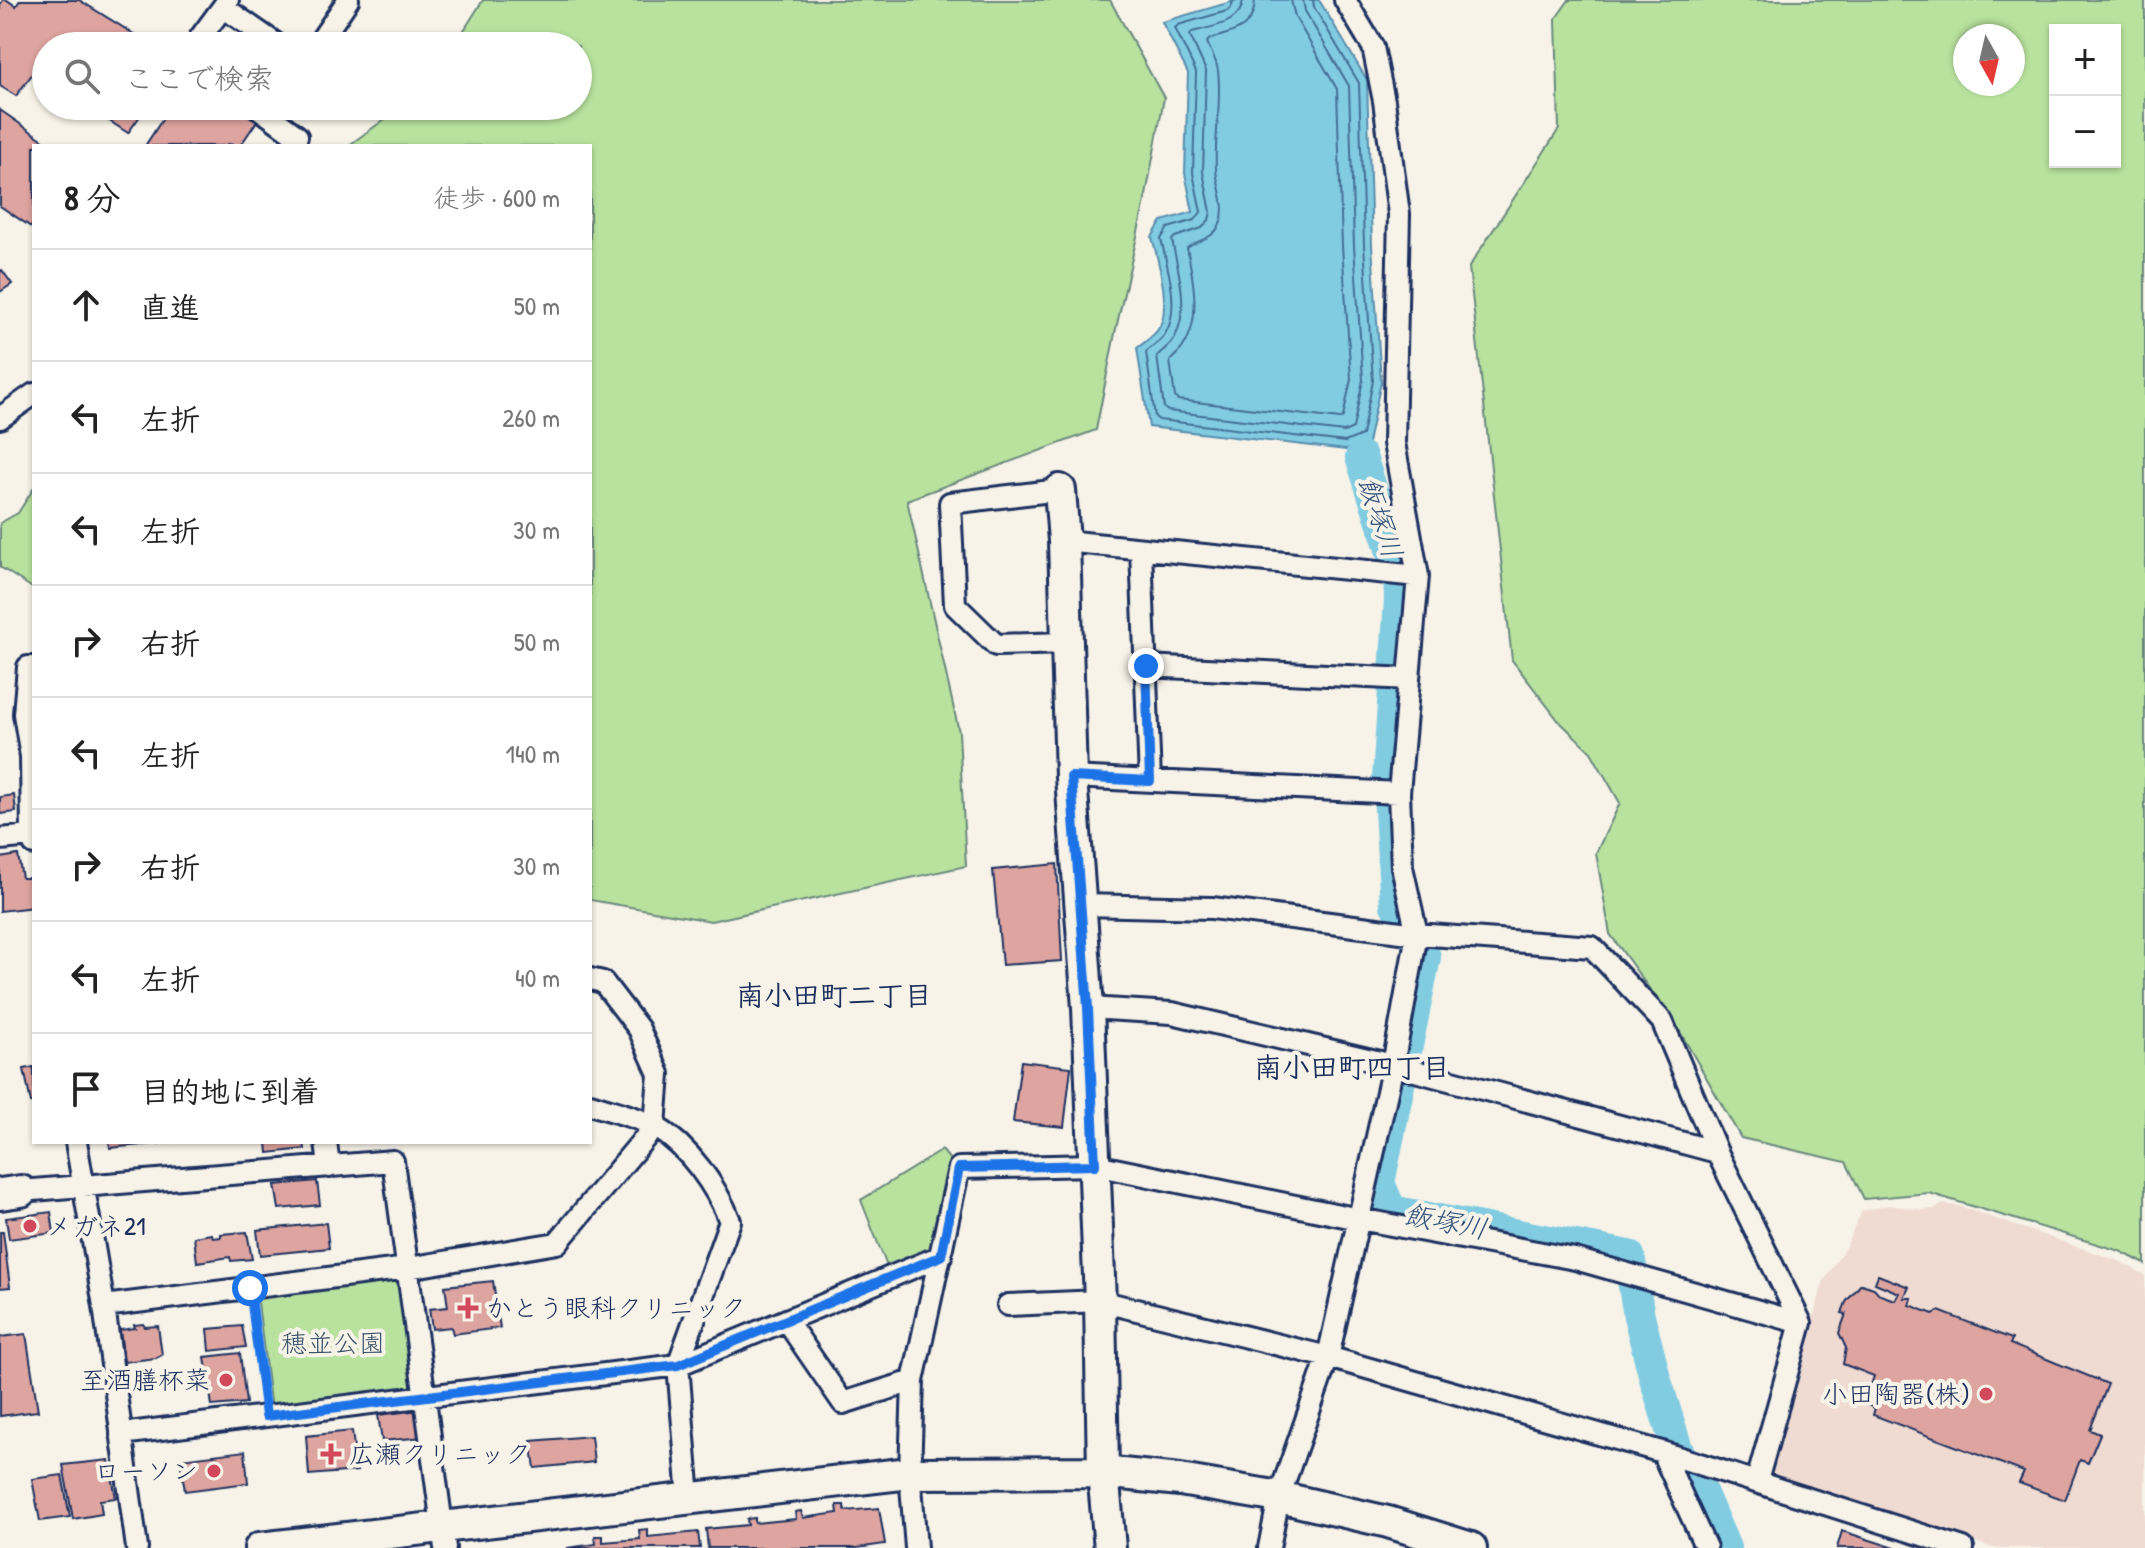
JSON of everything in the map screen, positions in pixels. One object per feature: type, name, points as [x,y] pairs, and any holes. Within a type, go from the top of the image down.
[{"type":"street","points":[[326,32],[348,0]]},
{"type":"street","points":[[1269,1548],[1279,1497],[1328,1357],[1393,1065],[1417,934],[1402,867],[1399,793],[1418,576],[1394,443],[1399,214],[1373,47],[1345,0]]},
{"type":"street","points":[[204,32],[225,3],[261,32]]},
{"type":"street","points":[[275,120],[297,136],[295,144]]},
{"type":"street","points":[[0,418],[32,395]]},
{"type":"street","points":[[1067,643],[996,645],[955,605],[950,503],[1060,490],[1064,541],[1071,777],[1088,1008],[1100,1301],[1103,1472],[1110,1548]]},
{"type":"street","points":[[1064,541],[1418,576]]},
{"type":"street","points":[[1141,549],[1150,781]]},
{"type":"street","points":[[1146,666],[1409,679]]},
{"type":"street","points":[[32,667],[28,667],[24,714],[31,756],[32,798]]},
{"type":"street","points":[[1071,777],[1399,793]]},
{"type":"street","points":[[0,839],[32,840]]},
{"type":"street","points":[[1081,905],[1212,908],[1417,934],[1592,947],[1662,1021],[1717,1152],[1801,1323],[1757,1481]]},
{"type":"street","points":[[104,1306],[408,1268],[557,1243],[655,1126],[659,1074],[639,1029],[603,982],[592,979]]},
{"type":"street","points":[[1088,1008],[1172,1013],[1393,1065],[1717,1152]]},
{"type":"street","points":[[592,1105],[655,1126],[693,1158],[730,1221],[678,1365],[689,1498]]},
{"type":"street","points":[[76,1144],[104,1306],[137,1548]]},
{"type":"street","points":[[326,1144],[329,1167]]},
{"type":"street","points":[[11,1192],[329,1167],[392,1152],[444,1538]]},
{"type":"street","points":[[916,1548],[910,1473],[913,1381],[959,1168],[1095,1165],[1575,1259],[1801,1323]]},
{"type":"street","points":[[121,1434],[678,1365],[941,1256]]},
{"type":"street","points":[[1008,1305],[1100,1301],[1328,1357],[1662,1452],[1963,1548]]},
{"type":"street","points":[[786,1320],[843,1403],[913,1381]]},
{"type":"street","points":[[1662,1452],[1706,1548]]},
{"type":"street","points":[[260,1548],[444,1538],[689,1498],[910,1473],[1103,1472],[1180,1480],[1279,1497],[1388,1522],[1458,1546]]},
{"type":"path","points":[[250,1288],[266,1416]]},
{"type":"shaded area","points":[[1943,1204],[1959,1206],[2119,1261],[2145,1275],[2145,1548],[1993,1548],[1770,1475],[1823,1283],[1846,1246],[1862,1211],[1888,1205],[1934,1209]]},
{"type":"green space","points":[[483,0],[1110,0],[1164,98],[1096,430],[907,500],[959,732],[966,866],[711,921],[592,900],[592,144],[351,144],[384,120],[592,120],[592,32],[463,32]]},
{"type":"green space","points":[[1569,0],[2145,0],[2145,1264],[2120,1251],[1929,1193],[1864,1199],[1846,1162],[1741,1138],[1679,1030],[1610,934],[1596,853],[1620,803],[1591,752],[1558,720],[1512,660],[1469,267],[1559,129],[1556,18]]},
{"type":"green space","points":[[32,491],[32,588],[0,567],[0,523],[18,513]]},
{"type":"green space","points":[[942,1150],[951,1161],[935,1248],[888,1269],[861,1200]]},
{"type":"green space","name":"穂並公園","points":[[402,1274],[416,1393],[271,1410],[257,1294]]},
{"type":"water","points":[[1238,0],[1319,0],[1367,80],[1372,245],[1381,382],[1368,443],[1346,450],[1149,427],[1137,348],[1157,331],[1164,311],[1163,285],[1152,237],[1162,221],[1193,212],[1185,173],[1188,73],[1162,22]]},
{"type":"building","points":[[3,0],[16,6],[20,0],[79,0],[130,32],[32,32],[32,74],[16,96],[0,86],[0,5]]},
{"type":"building","points":[[0,110],[49,144],[32,144],[32,228],[0,206]]},
{"type":"building","points":[[108,120],[137,120],[128,133]]},
{"type":"building","points":[[162,120],[257,121],[241,144],[146,144]]},
{"type":"building","points":[[2,270],[12,284],[0,292],[0,272]]},
{"type":"building","points":[[14,795],[16,812],[0,814],[0,797]]},
{"type":"building","points":[[18,855],[22,878],[32,878],[32,907],[0,911],[0,858]]},
{"type":"building","points":[[1057,864],[1062,961],[1002,965],[993,870]]},
{"type":"building","points":[[1021,1061],[1071,1067],[1064,1127],[1013,1122]]},
{"type":"building","points":[[32,1067],[31,1103],[24,1069]]},
{"type":"building","points":[[109,1144],[152,1144],[110,1148]]},
{"type":"building","points":[[267,1144],[304,1144],[305,1149],[268,1153]]},
{"type":"building","points":[[317,1181],[320,1205],[279,1209],[275,1185]]},
{"type":"building","name":"メガネ21","points":[[51,1212],[54,1233],[9,1239],[6,1218]]},
{"type":"building","points":[[326,1223],[329,1248],[260,1255],[257,1230]]},
{"type":"building","points":[[0,1232],[3,1232],[10,1287],[0,1288]]},
{"type":"building","points":[[247,1232],[252,1259],[231,1261],[230,1257],[197,1262],[194,1237],[212,1234],[213,1238],[221,1237],[221,1234]]},
{"type":"building","name":"小田陶器(株)","points":[[1878,1275],[1909,1287],[1904,1298],[1912,1298],[1910,1305],[1933,1314],[1939,1311],[2012,1339],[2010,1344],[2108,1384],[2090,1430],[2100,1434],[2088,1463],[2080,1460],[2065,1500],[2019,1483],[2024,1472],[1873,1415],[1875,1408],[1865,1404],[1874,1376],[1843,1364],[1846,1348],[1839,1333],[1846,1314],[1842,1313],[1846,1302],[1861,1284],[1895,1300],[1899,1293],[1875,1283]]},
{"type":"building","name":"かとう眼科クリニック","points":[[493,1281],[500,1328],[453,1334],[451,1327],[432,1329],[429,1309],[448,1307],[445,1286]]},
{"type":"building","points":[[143,1324],[145,1327],[158,1326],[162,1355],[124,1362],[120,1330]]},
{"type":"building","points":[[242,1326],[246,1347],[210,1351],[208,1329]]},
{"type":"building","points":[[26,1334],[38,1411],[0,1416],[0,1337]]},
{"type":"building","name":"至酒膳杯菜","points":[[240,1353],[246,1403],[212,1406],[205,1357]]},
{"type":"building","points":[[420,1410],[423,1437],[382,1441],[378,1415]]},
{"type":"building","name":"広瀬クリニック","points":[[352,1431],[357,1471],[309,1475],[306,1436]]},
{"type":"building","points":[[591,1436],[594,1462],[535,1468],[531,1441]]},
{"type":"building","name":"ローソン","points":[[245,1451],[248,1483],[185,1491],[180,1459]]},
{"type":"building","points":[[109,1460],[116,1498],[100,1500],[102,1514],[73,1519],[63,1465]]},
{"type":"building","points":[[62,1475],[70,1517],[40,1521],[32,1479]]},
{"type":"building","points":[[837,1505],[844,1505],[845,1511],[879,1508],[885,1544],[857,1548],[708,1548],[706,1529],[748,1525],[747,1519],[755,1518],[755,1523],[796,1519],[795,1512],[801,1511],[803,1518],[838,1513]]},
{"type":"building","points":[[648,1529],[648,1537],[698,1532],[700,1548],[567,1548],[596,1544],[595,1536],[603,1536],[603,1542],[640,1539],[639,1530]]},
{"type":"building","points":[[1842,1531],[1895,1548],[1837,1548]]},
{"type":"waterway","name":"飯塚川","points":[[1361,457],[1399,573],[1388,779],[1396,905],[1425,957],[1379,1183],[1391,1211],[1629,1256],[1639,1316],[1677,1449],[1701,1492],[1725,1548]]},
{"type":"place","name":"メガネ21","points":[[30,1226]]},
{"type":"place","name":"かとう眼科クリニック","points":[[468,1308]]},
{"type":"place","name":"至酒膳杯菜","points":[[226,1380]]},
{"type":"place","name":"小田陶器(株)","points":[[1986,1394]]},
{"type":"place","name":"広瀬クリニック","points":[[331,1454]]},
{"type":"place","name":"ローソン","points":[[214,1471]]},
{"type":"district","name":"南小田町二丁目","points":[[834,995]]},
{"type":"district","name":"南小田町四丁目","points":[[1352,1067]]},
{"type":"route","points":[[250,1288],[266,1416],[678,1365],[941,1256],[959,1168],[1095,1165],[1088,1008],[1071,777],[1150,781],[1146,666]]}]
